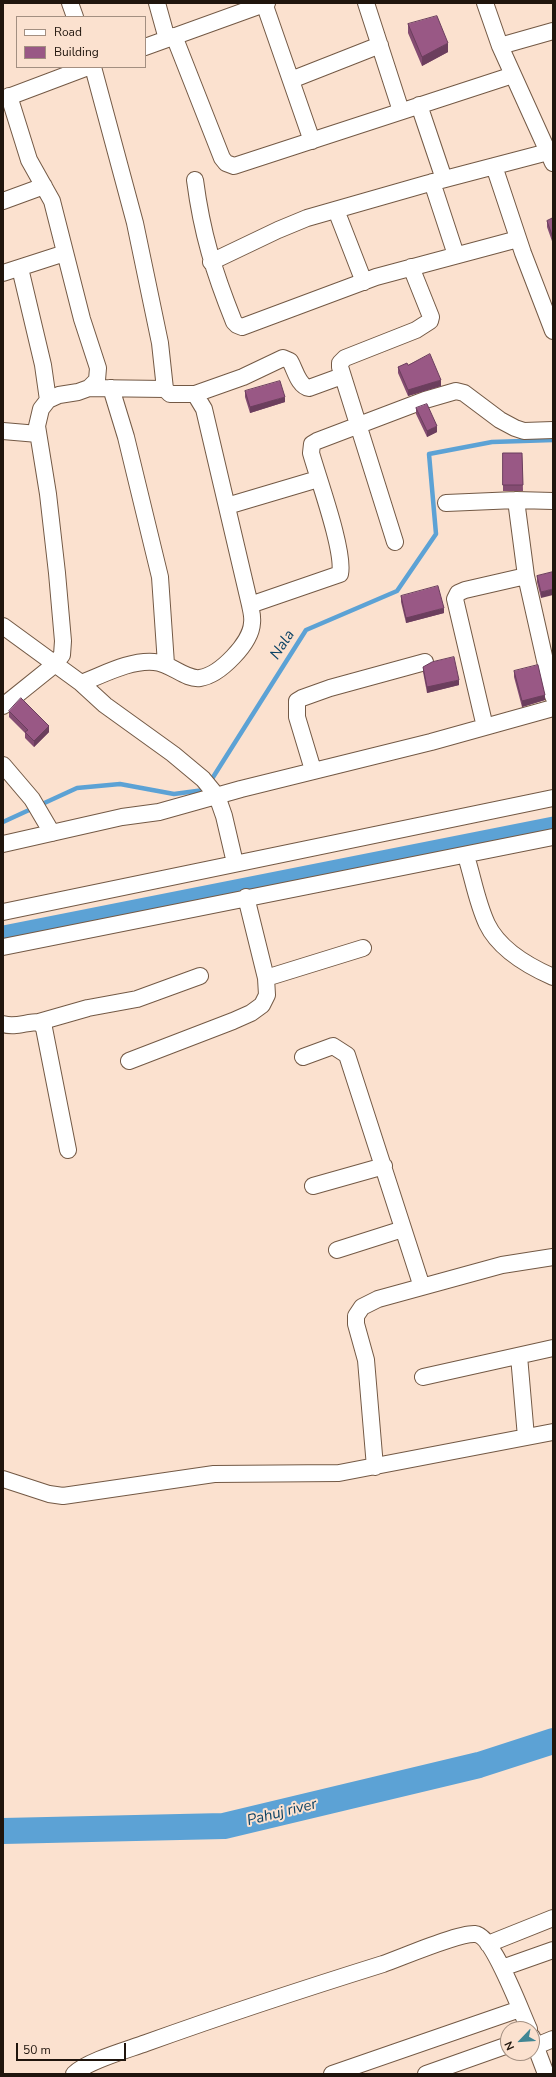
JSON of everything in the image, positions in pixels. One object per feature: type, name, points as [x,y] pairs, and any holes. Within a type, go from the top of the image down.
[{"type":"street","points":[[70,3],[75,16]]},
{"type":"street","points":[[157,3],[170,38],[222,158],[230,166],[240,166],[401,110],[513,74]]},
{"type":"street","points":[[146,47],[265,3],[312,141]]},
{"type":"street","points":[[366,3],[401,110]]},
{"type":"street","points":[[211,262],[278,230],[336,210],[494,166],[551,157],[500,46],[485,3]]},
{"type":"street","points":[[500,46],[553,31]]},
{"type":"street","points":[[291,80],[380,45]]},
{"type":"street","points":[[85,68],[6,97],[29,160],[52,201],[82,319],[98,368],[97,380],[89,388]]},
{"type":"street","points":[[93,68],[138,238],[160,343],[165,388],[170,394],[195,394],[243,377],[282,358],[290,361],[304,388],[309,388],[342,376]]},
{"type":"street","points":[[420,105],[456,255]]},
{"type":"street","points":[[494,166],[518,239],[553,331]]},
{"type":"street","points":[[195,180],[203,234],[211,262],[234,322],[237,326],[242,326],[364,282],[411,267],[518,239]]},
{"type":"street","points":[[3,201],[44,186]]},
{"type":"street","points":[[336,210],[364,282]]},
{"type":"street","points":[[3,273],[65,254]]},
{"type":"street","points":[[395,542],[342,376],[340,362],[345,358],[416,330],[430,321],[431,317],[411,267]]},
{"type":"street","points":[[20,268],[43,365],[48,400]]},
{"type":"street","points":[[3,706],[54,665],[62,655],[63,641],[48,502],[38,434],[37,418],[41,409],[48,400],[59,395],[78,392],[89,388],[165,388]]},
{"type":"street","points":[[111,388],[126,436],[160,577],[166,664]]},
{"type":"street","points":[[250,605],[340,574],[341,568],[339,550],[311,453],[312,444],[330,434],[425,400],[456,392],[464,393],[500,420],[515,428],[524,431],[553,430]]},
{"type":"street","points":[[81,683],[139,663],[154,662],[171,665],[185,675],[200,678],[222,667],[234,656],[248,637],[252,623],[250,605],[204,409],[195,394]]},
{"type":"street","points":[[3,431],[38,434]]},
{"type":"street","points":[[227,506],[318,479]]},
{"type":"street","points":[[516,500],[526,576],[553,696]]},
{"type":"street","points":[[446,503],[553,500]]},
{"type":"street","points":[[485,727],[455,599],[458,593],[465,590],[526,576]]},
{"type":"street","points":[[3,626],[54,665],[81,683],[105,705],[173,754],[211,788],[224,816],[235,863]]},
{"type":"street","points":[[313,770],[297,717],[297,701],[330,688],[425,662]]},
{"type":"street","points":[[3,844],[122,818],[160,812],[211,788],[313,770],[485,727],[553,708]]},
{"type":"street","points":[[3,765],[32,800],[52,833]]},
{"type":"street","points":[[3,912],[235,863],[396,832],[553,798]]},
{"type":"street","points":[[3,948],[246,898],[553,838]]},
{"type":"street","points":[[466,856],[486,923],[495,936],[518,958],[553,977]]},
{"type":"street","points":[[129,1060],[251,1013],[262,1005],[267,995],[266,978],[246,898]]},
{"type":"street","points":[[266,978],[363,948]]},
{"type":"street","points":[[3,1024],[12,1027],[28,1022],[39,1022],[88,1008],[137,999],[200,976]]},
{"type":"street","points":[[39,1022],[44,1028],[47,1037],[68,1150]]},
{"type":"street","points":[[303,1057],[334,1046],[347,1055],[422,1287]]},
{"type":"street","points":[[313,1186],[384,1166]]},
{"type":"street","points":[[337,1250],[403,1229]]},
{"type":"street","points":[[375,1467],[366,1360],[357,1335],[356,1316],[362,1307],[378,1299],[502,1265],[553,1257]]},
{"type":"street","points":[[423,1377],[553,1348]]},
{"type":"street","points":[[519,1356],[526,1437]]},
{"type":"street","points":[[3,1479],[49,1494],[63,1496],[214,1474],[339,1473],[553,1432]]},
{"type":"street","points":[[488,1944],[553,1918]]},
{"type":"street","points":[[74,2074],[80,2068],[114,2054],[246,2007],[386,1963],[459,1937],[476,1934],[485,1938],[502,1968],[525,2021]]},
{"type":"street","points":[[502,1968],[553,1950]]},
{"type":"street","points":[[332,2074],[520,2009]]},
{"type":"street","points":[[540,2041],[553,2040]]},
{"type":"street","points":[[426,2074],[500,2048]]},
{"type":"street","points":[[540,2055],[548,2073]]},
{"type":"building","points":[[437,16],[448,43],[422,57],[408,24]]},
{"type":"building","points":[[553,218],[553,238],[547,221]]},
{"type":"building","points":[[430,354],[441,380],[408,390],[398,367],[407,363],[408,365]]},
{"type":"building","points":[[280,381],[285,397],[250,407],[245,391]]},
{"type":"building","points":[[427,404],[437,426],[427,431],[416,408]]},
{"type":"building","points":[[503,453],[522,453],[523,485],[503,485]]},
{"type":"building","points":[[553,572],[553,589],[541,592],[537,576]]},
{"type":"building","points":[[438,586],[444,608],[406,618],[401,596]]},
{"type":"building","points":[[454,657],[459,680],[427,687],[423,667],[432,662]]},
{"type":"building","points":[[538,665],[545,695],[522,701],[514,671]]},
{"type":"building","points":[[21,698],[49,726],[34,741],[25,732],[28,730],[9,711]]},
{"type":"waterway","name":"Nala","points":[[210,782],[306,630],[397,591],[436,534],[429,454],[492,442],[553,440]]},
{"type":"waterway","name":"Nala","points":[[3,822],[77,788],[120,784],[174,794],[204,790],[206,788]]},
{"type":"waterway","points":[[3,933],[553,824]]},
{"type":"waterway","name":"Pahuj river","points":[[3,1831],[224,1826],[479,1765],[553,1741]]}]
